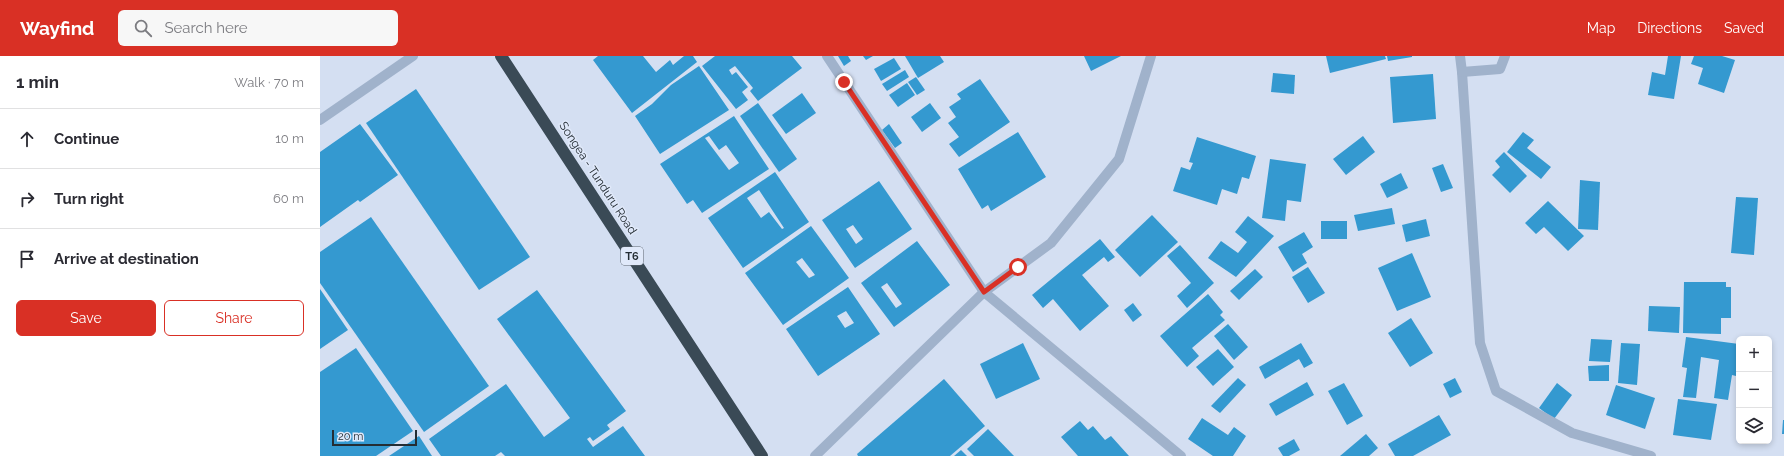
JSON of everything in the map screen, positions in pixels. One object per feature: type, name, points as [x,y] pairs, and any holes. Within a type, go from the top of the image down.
[{"type":"highway","name":"Songea - Tunduru Road","points":[[501,56],[762,456]]},
{"type":"street","points":[[320,120],[413,56]]},
{"type":"street","points":[[827,56],[984,292],[1181,456]]},
{"type":"street","points":[[815,456],[984,292],[1051,243],[1119,159],[1150,56]]},
{"type":"street","points":[[1460,56],[1480,343],[1496,391],[1572,433],[1651,456]]},
{"type":"street","points":[[1462,72],[1500,69],[1505,56]]},
{"type":"building","points":[[598,56],[643,56],[656,72],[670,60],[673,65],[684,56],[693,56],[697,62],[632,113],[593,60]]},
{"type":"building","points":[[715,56],[792,56],[802,68],[758,101],[750,91],[753,88],[735,66],[729,70],[732,75],[736,72],[748,87],[742,92],[748,100],[736,109],[702,66]]},
{"type":"building","points":[[838,56],[848,56],[851,61],[844,66]]},
{"type":"building","points":[[863,56],[873,56],[866,60]]},
{"type":"building","points":[[905,56],[940,56],[944,62],[918,78]]},
{"type":"building","points":[[1084,56],[1121,56],[1091,71]]},
{"type":"building","points":[[1326,56],[1385,56],[1386,59],[1330,73]]},
{"type":"building","points":[[1387,56],[1412,56],[1412,57],[1388,61]]},
{"type":"building","points":[[1668,56],[1681,56],[1674,99],[1648,95],[1652,72],[1665,75]]},
{"type":"building","points":[[1694,56],[1722,56],[1735,60],[1724,93],[1698,84],[1703,68],[1691,64]]},
{"type":"building","points":[[894,58],[901,69],[881,81],[874,69]]},
{"type":"building","points":[[699,66],[729,110],[660,154],[635,116],[652,104],[671,85]]},
{"type":"building","points":[[905,70],[909,77],[887,91],[882,84]]},
{"type":"building","points":[[1273,73],[1295,75],[1294,94],[1271,92]]},
{"type":"building","points":[[1433,74],[1436,119],[1393,123],[1390,77]]},
{"type":"building","points":[[916,77],[925,90],[917,95],[908,82]]},
{"type":"building","points":[[980,79],[1010,122],[959,157],[949,144],[959,137],[948,123],[956,117],[949,107],[961,99],[957,94]]},
{"type":"building","points":[[907,83],[915,95],[898,107],[889,95]]},
{"type":"building","points":[[416,89],[530,257],[479,290],[366,123]]},
{"type":"building","points":[[802,93],[816,113],[786,134],[772,115]]},
{"type":"building","points":[[758,103],[797,159],[779,172],[740,116]]},
{"type":"building","points":[[930,103],[941,118],[922,132],[911,117]]},
{"type":"building","points":[[734,116],[769,169],[702,213],[693,200],[687,204],[660,164]],"holes":[[[709,136],[719,150],[726,145],[739,163],[729,170],[705,138]]]},
{"type":"building","points":[[360,124],[398,175],[360,202],[358,200],[320,227],[320,152]]},
{"type":"building","points":[[889,124],[902,143],[895,148],[882,130]]},
{"type":"building","points":[[1018,132],[1046,177],[991,211],[988,205],[982,209],[958,169]]},
{"type":"building","points":[[1523,132],[1534,140],[1527,148],[1551,167],[1541,179],[1507,152]]},
{"type":"building","points":[[1363,136],[1375,152],[1346,175],[1333,159]]},
{"type":"building","points":[[1197,137],[1256,156],[1249,179],[1242,177],[1237,194],[1222,189],[1217,205],[1173,191],[1181,167],[1190,170],[1193,163],[1189,162]]},
{"type":"building","points":[[1504,152],[1527,176],[1510,193],[1492,175],[1500,167],[1495,161]]},
{"type":"building","points":[[1270,159],[1306,164],[1301,202],[1287,200],[1285,221],[1262,218]]},
{"type":"building","points":[[1443,164],[1453,188],[1441,192],[1432,168]]},
{"type":"building","points":[[775,172],[809,222],[743,268],[708,218]],"holes":[[[759,190],[784,228],[782,229],[769,212],[761,218],[747,198]]]},
{"type":"building","points":[[1401,173],[1408,188],[1387,198],[1380,184]]},
{"type":"building","points":[[1580,180],[1600,182],[1598,230],[1578,229]]},
{"type":"building","points":[[879,181],[912,229],[855,268],[822,220]],"holes":[[[853,225],[863,239],[856,244],[846,229]]]},
{"type":"building","points":[[1736,197],[1758,198],[1754,255],[1731,253]]},
{"type":"building","points":[[1548,201],[1584,236],[1568,251],[1544,227],[1536,234],[1525,223]]},
{"type":"building","points":[[1392,208],[1395,224],[1358,231],[1354,215]]},
{"type":"building","points":[[1152,215],[1178,242],[1140,277],[1115,250]]},
{"type":"building","points":[[1248,216],[1274,236],[1236,277],[1208,258],[1221,241],[1238,253],[1247,242],[1235,232]]},
{"type":"building","points":[[371,217],[489,386],[424,432],[320,283],[320,252]]},
{"type":"building","points":[[1426,219],[1430,236],[1406,242],[1402,225]]},
{"type":"building","points":[[1321,221],[1347,221],[1347,239],[1321,239]]},
{"type":"building","points":[[811,226],[849,278],[783,325],[745,273]],"holes":[[[802,258],[815,275],[809,278],[796,262]]]},
{"type":"building","points":[[1304,232],[1313,247],[1302,254],[1307,263],[1293,272],[1278,247]]},
{"type":"building","points":[[1100,239],[1115,257],[1108,262],[1104,257],[1082,275],[1109,306],[1080,331],[1053,299],[1043,308],[1032,295]]},
{"type":"building","points":[[917,241],[950,285],[894,327],[861,283]],"holes":[[[887,283],[902,304],[896,308],[881,287]]]},
{"type":"building","points":[[1180,245],[1214,283],[1187,308],[1177,296],[1191,283],[1167,256]]},
{"type":"building","points":[[1412,253],[1431,297],[1397,311],[1378,268]]},
{"type":"building","points":[[1308,267],[1325,293],[1308,303],[1292,277]]},
{"type":"building","points":[[1255,269],[1263,277],[1239,300],[1230,291]]},
{"type":"building","points":[[1684,282],[1726,282],[1726,287],[1731,287],[1731,318],[1721,318],[1721,334],[1683,333]]},
{"type":"building","points":[[848,287],[880,334],[818,376],[786,329]],"holes":[[[846,311],[854,323],[845,328],[837,316]]]},
{"type":"building","points":[[320,289],[348,330],[320,349]]},
{"type":"building","points":[[537,290],[626,411],[607,425],[610,429],[593,441],[590,437],[587,439],[593,447],[623,426],[645,456],[505,456],[501,452],[495,456],[441,456],[429,439],[506,384],[544,437],[570,418],[497,319]]},
{"type":"building","points":[[1208,294],[1223,312],[1220,315],[1225,320],[1192,348],[1199,356],[1187,367],[1160,336]]},
{"type":"building","points":[[1133,303],[1142,315],[1133,322],[1124,310]]},
{"type":"building","points":[[1649,306],[1680,307],[1679,333],[1648,331]]},
{"type":"building","points":[[1411,318],[1433,353],[1410,367],[1388,333]]},
{"type":"building","points":[[1228,324],[1248,347],[1234,360],[1214,336]]},
{"type":"building","points":[[1686,337],[1736,344],[1736,376],[1732,375],[1728,400],[1714,398],[1719,360],[1701,357],[1696,398],[1683,397],[1687,368],[1682,367]]},
{"type":"building","points":[[1591,339],[1612,340],[1610,362],[1589,361]]},
{"type":"building","points":[[1023,343],[1040,379],[996,399],[980,364]]},
{"type":"building","points":[[1301,343],[1313,363],[1304,368],[1299,359],[1265,379],[1259,367]]},
{"type":"building","points":[[1621,343],[1640,344],[1637,385],[1618,383]]},
{"type":"building","points":[[356,348],[413,431],[376,456],[320,456],[320,372]]},
{"type":"building","points":[[1218,349],[1234,367],[1213,386],[1196,367]]},
{"type":"building","points":[[1609,365],[1609,381],[1589,381],[1588,366]]},
{"type":"building","points":[[1238,378],[1246,385],[1220,413],[1211,406]]},
{"type":"building","points":[[1455,378],[1462,392],[1450,398],[1443,384]]},
{"type":"building","points":[[944,379],[985,426],[950,456],[858,456],[857,454]]},
{"type":"building","points":[[1307,382],[1314,395],[1276,416],[1269,404]]},
{"type":"building","points":[[1344,383],[1363,416],[1347,425],[1328,391]]},
{"type":"building","points":[[1557,383],[1572,395],[1554,419],[1539,408]]},
{"type":"building","points":[[1616,385],[1655,398],[1645,429],[1606,415]]},
{"type":"building","points":[[1678,399],[1717,404],[1711,440],[1673,435]]},
{"type":"building","points":[[1439,415],[1451,435],[1413,456],[1395,456],[1388,444]]},
{"type":"building","points":[[1202,418],[1228,435],[1234,427],[1246,436],[1233,456],[1213,456],[1188,439]]},
{"type":"building","points":[[1783,420],[1784,434],[1782,434]]},
{"type":"building","points":[[1080,421],[1088,430],[1093,426],[1105,440],[1111,436],[1129,456],[1078,456],[1061,437]]},
{"type":"building","points":[[988,429],[1014,456],[974,456],[967,449]]},
{"type":"building","points":[[1366,434],[1378,448],[1369,456],[1340,456]]},
{"type":"building","points":[[419,436],[432,456],[389,456]]},
{"type":"building","points":[[1294,439],[1300,450],[1289,456],[1283,456],[1278,448]]},
{"type":"building","points":[[961,450],[967,456],[954,456]]},
{"type":"route","points":[[844,82],[984,292],[1018,267]]}]
